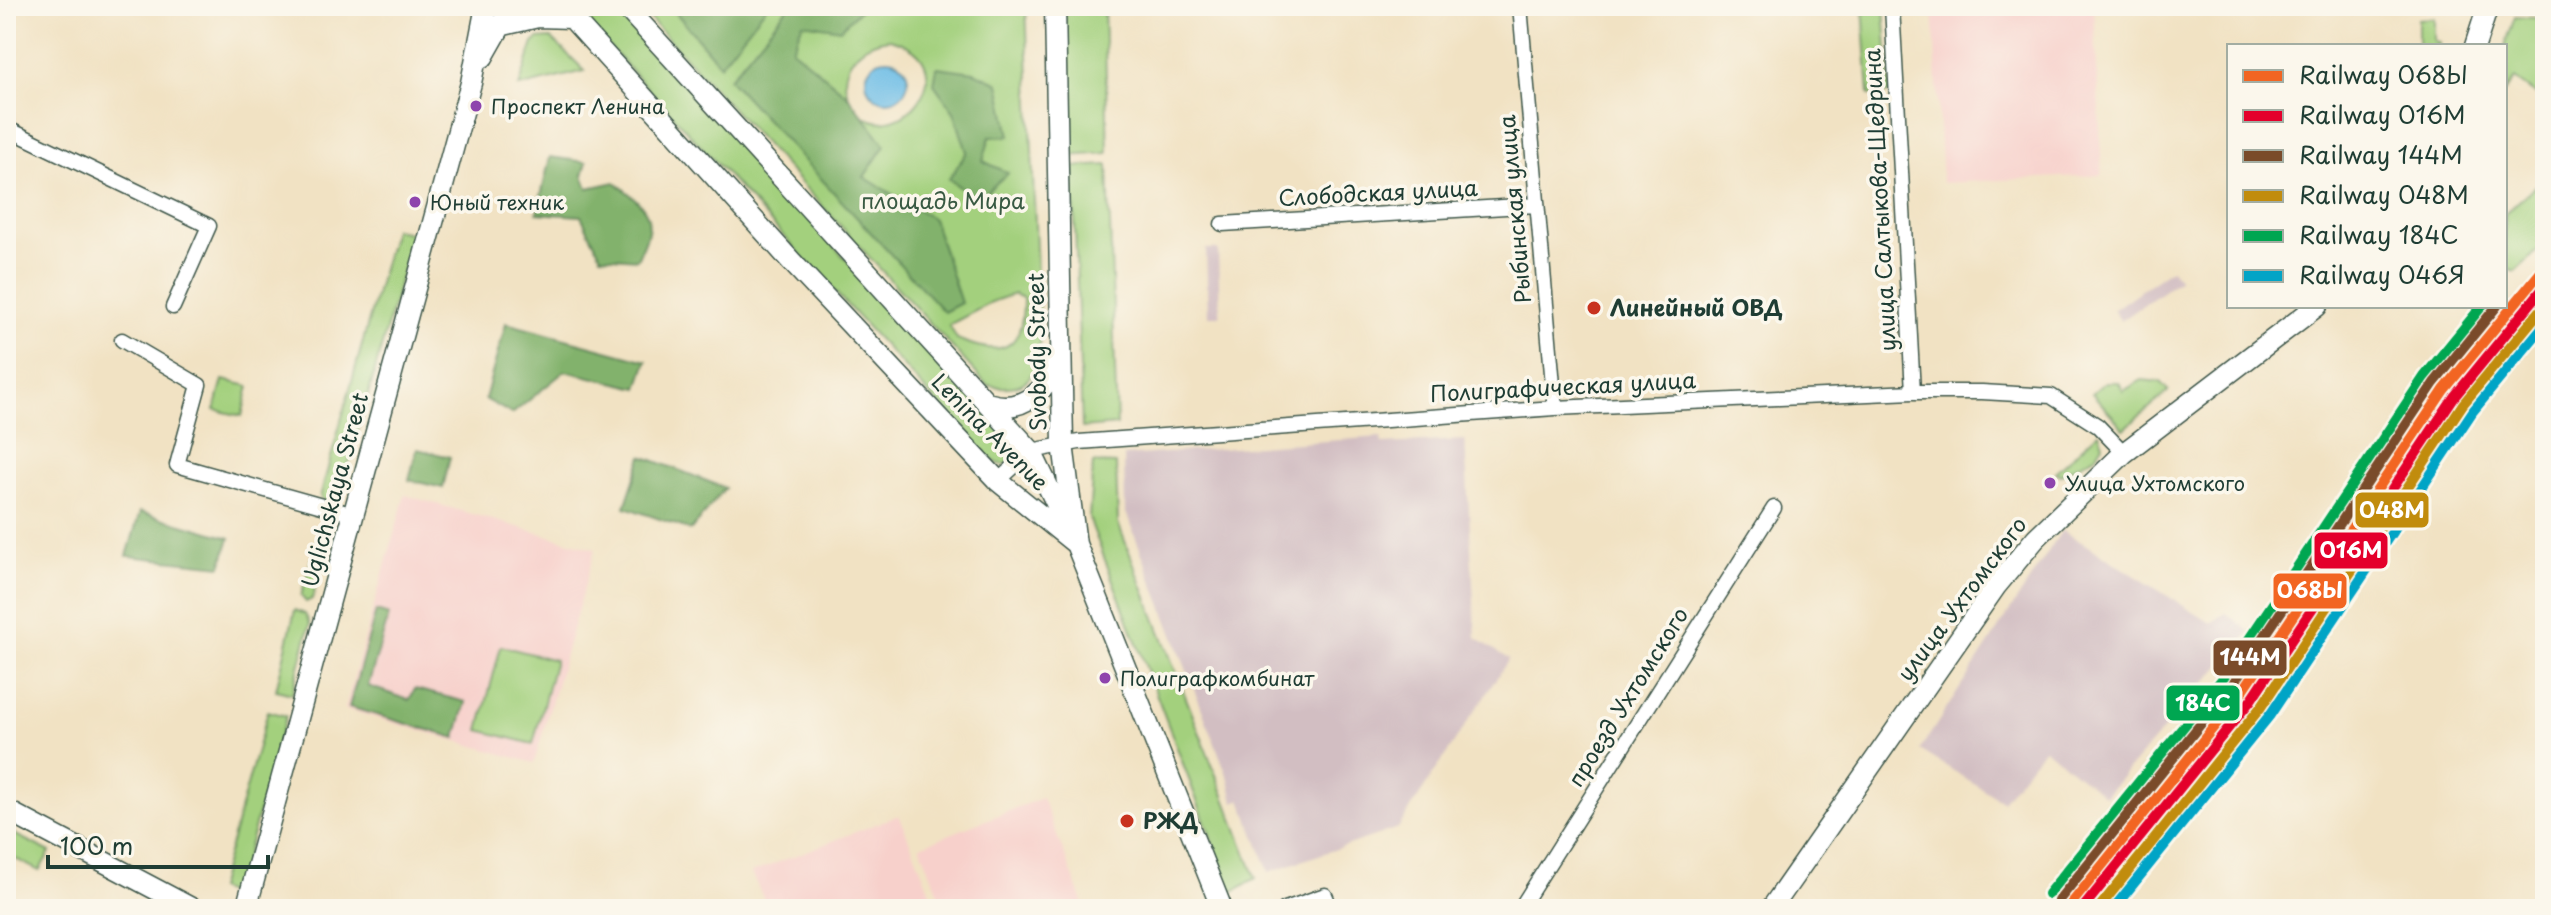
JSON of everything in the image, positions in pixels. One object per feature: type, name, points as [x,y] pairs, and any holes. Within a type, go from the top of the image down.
[{"type":"main road","name":"Uglichskaya Street","points":[[246,909],[471,83],[486,6]]},
{"type":"main road","name":"Uglichskaya Street","points":[[471,83],[512,6]]},
{"type":"main road","name":"Lenina Avenue","points":[[625,6],[1031,451],[1076,544]]},
{"type":"main road","name":"Svobody Street","points":[[1055,6],[1063,444],[1076,544],[1222,909]]},
{"type":"main road","points":[[2476,44],[2488,6]]},
{"type":"main road","points":[[499,26],[566,12]]},
{"type":"main road","name":"Lenina Avenue","points":[[566,12],[791,261],[998,481],[1076,544]]},
{"type":"main road","name":"улица Ухтомского","points":[[1771,909],[2005,574],[2044,530],[2124,453],[2314,308]]},
{"type":"main road","points":[[991,404],[1020,404],[1039,392],[1056,364],[1061,339]]},
{"type":"main road","points":[[6,810],[193,909]]},
{"type":"street","name":"Рыбинская улица","points":[[1520,6],[1555,408]]},
{"type":"street","name":"улица Салтыкова-Щедрина","points":[[1892,6],[1913,392]]},
{"type":"street","points":[[6,128],[209,226],[173,307]]},
{"type":"street","name":"Слободская улица","points":[[1222,224],[1537,205]]},
{"type":"street","points":[[122,340],[199,385],[177,465],[354,515]]},
{"type":"street","name":"Полиграфическая улица","points":[[998,481],[1031,451],[1063,444],[1555,408],[1913,392],[2051,396],[2098,426],[2124,453]]},
{"type":"street","name":"проезд Ухтомского","points":[[1520,909],[1774,508]]},
{"type":"street","points":[[1285,909],[1325,895],[1331,909]]},
{"type":"shaded area","points":[[1933,6],[2094,6],[2102,175],[1942,183]]},
{"type":"shaded area","points":[[1206,249],[1218,249],[1220,316],[1208,316]]},
{"type":"shaded area","points":[[2171,269],[2179,280],[2121,321],[2113,310]]},
{"type":"shaded area","points":[[1381,437],[1382,444],[1465,440],[1476,638],[1509,659],[1398,828],[1269,872],[1241,799],[1234,802],[1229,780],[1125,510],[1124,456]]},
{"type":"shaded area","points":[[405,495],[595,549],[534,763],[345,709]]},
{"type":"shaded area","points":[[2062,530],[2211,623],[2226,613],[2250,632],[2105,796],[2044,748],[2002,801],[1920,750]]},
{"type":"shaded area","points":[[1042,798],[1086,909],[945,909],[920,846]]},
{"type":"shaded area","points":[[899,815],[937,909],[769,909],[751,873]]},
{"type":"green space","points":[[588,6],[613,6],[1014,442],[1016,456],[1005,465],[986,456],[579,14]]},
{"type":"green space","name":"площадь Мира","points":[[638,6],[1026,6],[1040,344],[1035,367],[1026,381],[1010,387],[987,385]],"holes":[[[890,39],[915,51],[926,68],[926,86],[916,104],[902,116],[884,122],[865,117],[850,99],[845,76],[860,50]],[[1014,294],[1023,298],[1022,316],[1019,329],[1007,346],[986,348],[957,339],[949,325]]]},
{"type":"green space","points":[[670,6],[767,6],[720,65]]},
{"type":"green space","points":[[789,6],[864,6],[840,29],[803,23],[792,49],[847,95],[885,145],[864,177],[933,219],[961,303],[944,312],[729,79]]},
{"type":"green space","points":[[1065,6],[1104,6],[1108,153],[1068,156]]},
{"type":"green space","points":[[1863,6],[1884,6],[1890,93],[1869,95]]},
{"type":"green space","points":[[2545,7],[2545,101],[2515,79],[2507,89],[2506,44],[2515,17],[2537,18]]},
{"type":"green space","points":[[2434,18],[2434,41],[2440,44],[2418,44],[2418,19]]},
{"type":"green space","points":[[551,38],[585,71],[519,87],[533,43],[538,39]]},
{"type":"green space","points":[[937,67],[974,72],[999,83],[1010,136],[990,137],[983,161],[1008,173],[977,200],[949,179],[967,152],[954,112],[934,84]]},
{"type":"green space","points":[[550,157],[587,162],[583,175],[588,188],[615,182],[643,207],[649,223],[648,233],[637,259],[601,256],[581,216],[537,213]]},
{"type":"green space","points":[[1108,165],[1117,425],[1082,428],[1073,167]]},
{"type":"green space","points":[[2545,177],[2545,244],[2515,272],[2507,269],[2507,212]]},
{"type":"green space","points":[[394,229],[413,234],[339,499],[325,501],[320,497]]},
{"type":"green space","points":[[506,323],[647,361],[638,388],[565,371],[512,414],[485,399]]},
{"type":"green space","points":[[223,380],[249,386],[242,416],[215,410]]},
{"type":"green space","points":[[2142,380],[2160,382],[2169,391],[2124,429],[2092,393],[2105,382],[2119,382],[2123,391]]},
{"type":"green space","points":[[2099,432],[2103,444],[2097,455],[2060,475],[2055,472]]},
{"type":"green space","points":[[417,449],[450,457],[443,488],[409,480]]},
{"type":"green space","points":[[642,456],[725,488],[691,530],[625,507]]},
{"type":"green space","points":[[1093,463],[1116,464],[1118,523],[1256,878],[1232,892],[1089,518]]},
{"type":"green space","points":[[140,512],[230,538],[221,566],[127,556]]},
{"type":"green space","points":[[324,515],[332,519],[332,528],[312,599],[306,602],[301,596]]},
{"type":"green space","points":[[295,610],[305,614],[310,624],[292,694],[276,690]]},
{"type":"green space","points":[[376,611],[389,615],[368,686],[409,700],[415,689],[466,702],[456,738],[349,707]]},
{"type":"green space","points":[[501,646],[555,660],[533,744],[479,730]]},
{"type":"green space","points":[[268,711],[286,716],[239,882],[229,894],[218,889]]},
{"type":"green space","points":[[6,830],[50,852],[39,871],[6,854]]},
{"type":"water","points":[[887,59],[902,65],[908,80],[902,95],[887,101],[872,95],[866,80],[872,65]]},
{"type":"rail line","name":"068Ы","points":[[2067,909],[2242,692],[2444,390],[2545,267]]},
{"type":"rail line","name":"016М","points":[[2082,909],[2251,700],[2454,397],[2545,286]]},
{"type":"rail line","name":"048М","points":[[2098,909],[2261,707],[2463,404],[2545,305]]},
{"type":"rail line","name":"184С","points":[[2048,894],[2223,678],[2424,377],[2480,308]]},
{"type":"rail line","name":"144М","points":[[2058,901],[2232,685],[2434,383],[2495,308]]},
{"type":"rail line","name":"046Я","points":[[2113,909],[2270,715],[2473,411],[2545,324]]},
{"type":"place","name":"Проспект Ленина","points":[[476,106]]},
{"type":"place","name":"Юный техник","points":[[415,202]]},
{"type":"place","name":"Линейный ОВД","points":[[1594,308]]},
{"type":"place","name":"Улица Ухтомского","points":[[2050,483]]},
{"type":"place","name":"Полиграфкомбинат","points":[[1105,678]]},
{"type":"place","name":"РЖД","points":[[1127,821]]}]
